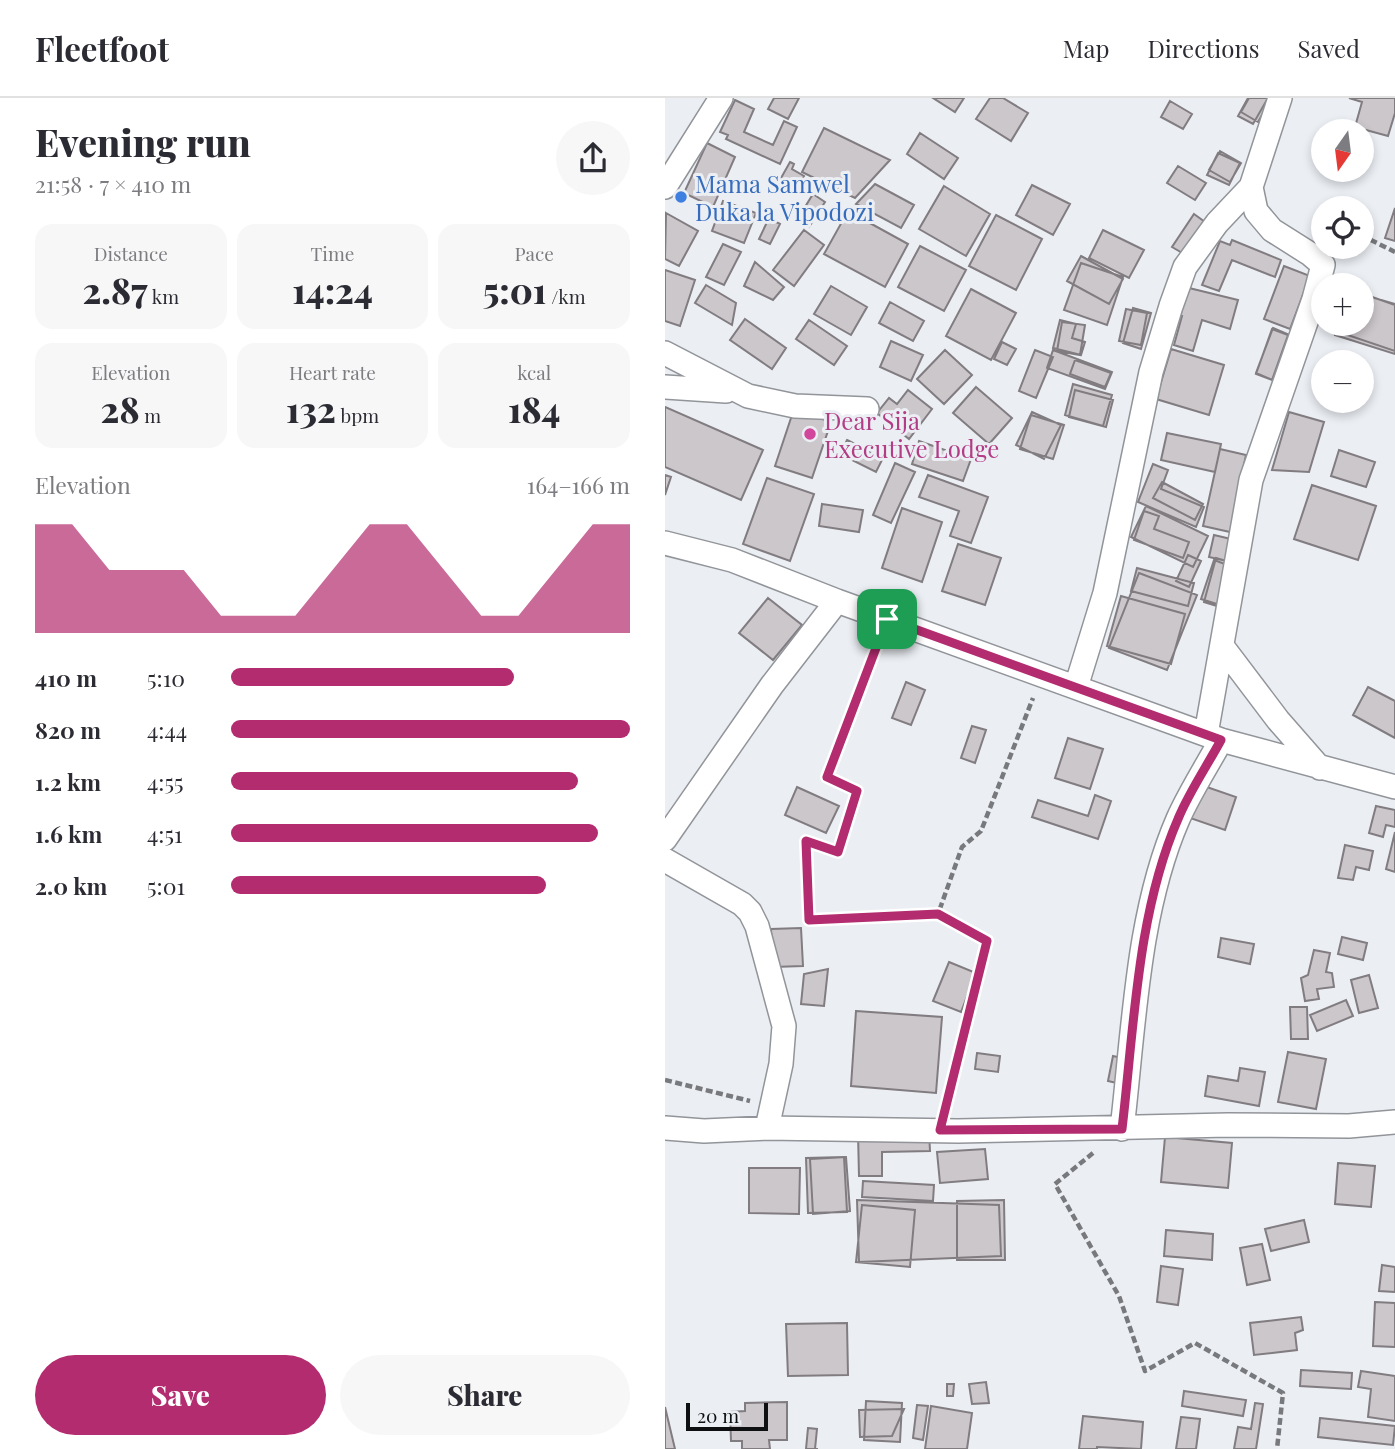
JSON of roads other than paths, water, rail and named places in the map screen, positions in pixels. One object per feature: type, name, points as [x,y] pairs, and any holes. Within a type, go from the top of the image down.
[{"type":"street","points":[[665,187],[721,98]]},
{"type":"street","points":[[1076,687],[1105,593],[1151,372],[1171,306],[1185,267],[1217,223],[1251,187],[1280,98]]},
{"type":"street","points":[[1122,1129],[1144,945],[1159,878],[1178,819],[1214,737],[1222,646],[1251,480],[1314,299],[1323,265],[1272,230],[1256,211],[1251,187]]},
{"type":"street","points":[[665,353],[736,392]]},
{"type":"street","points":[[665,387],[736,392],[795,406],[867,409]]},
{"type":"street","points":[[665,543],[732,560],[837,601],[1214,737],[1395,787]]},
{"type":"street","points":[[665,839],[772,685],[837,601]]},
{"type":"street","points":[[1222,646],[1278,720],[1320,768]]},
{"type":"street","points":[[665,860],[742,904],[750,912],[757,926],[784,1026],[781,1064],[767,1128]]},
{"type":"street","points":[[665,1128],[704,1131],[767,1128],[1122,1129],[1228,1125],[1349,1126],[1395,1122]]},
{"type":"place","name":"Mama Samwel Duka la Vipodozi","points":[[681,197]]},
{"type":"place","name":"Dear Sija Executive Lodge","points":[[810,434]]}]
